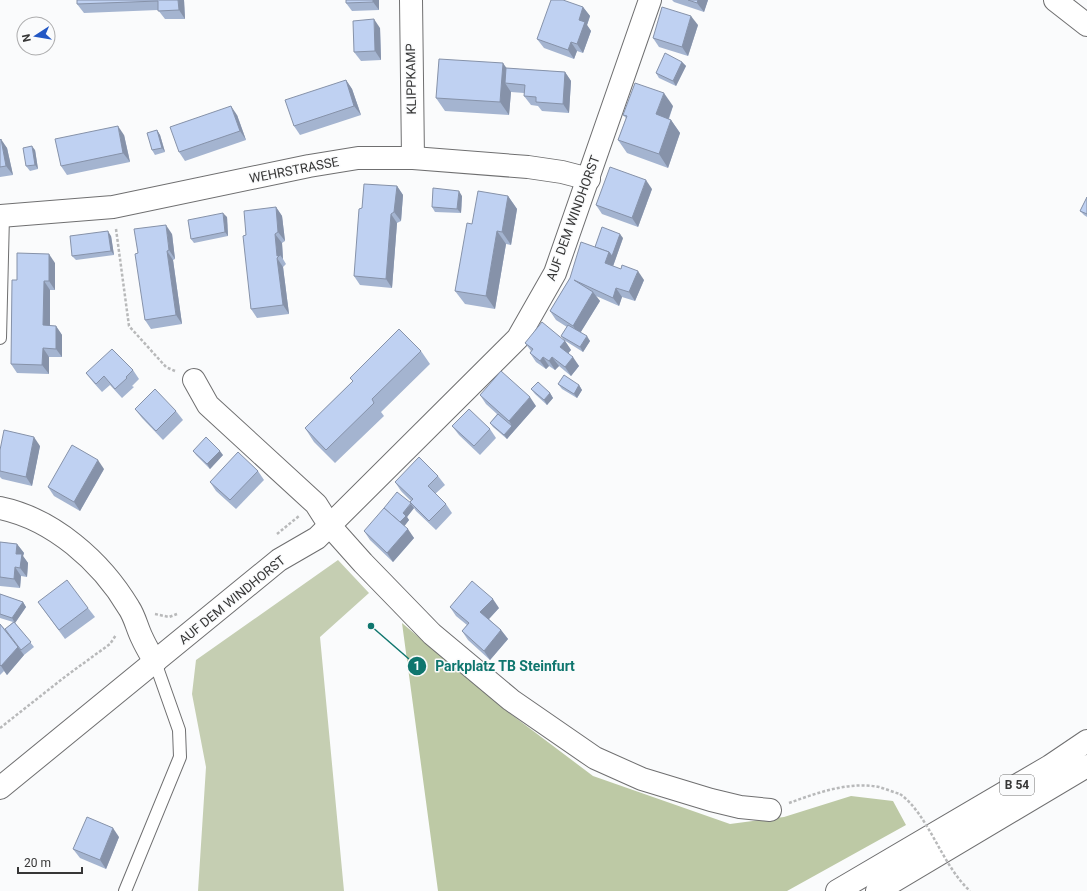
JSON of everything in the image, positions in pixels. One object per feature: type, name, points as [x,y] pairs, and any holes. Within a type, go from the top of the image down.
[{"type":"main road","name":"KLIPPKAMP","points":[[410,0],[413,158]]},
{"type":"main road","name":"AUF DEM WINDHORST","points":[[0,788],[279,560],[317,538],[518,338],[555,273],[650,0]]},
{"type":"main road","points":[[1056,0],[1087,25]]},
{"type":"main road","name":"WEHRSTRASSE","points":[[1,216],[113,207],[309,166],[358,158],[413,158],[528,167],[562,172],[588,179]]},
{"type":"main road","points":[[194,380],[208,405],[316,504],[330,526],[363,563],[432,634],[512,700],[595,758],[642,779],[711,800],[740,807],[770,810]]},
{"type":"main road","points":[[0,508],[17,512],[52,529],[91,560],[114,586],[130,609],[142,639],[155,662]]},
{"type":"main road","name":"B 54","points":[[837,891],[1050,766],[1087,741]]},
{"type":"main road","name":"B 54","points":[[877,891],[1087,766]]},
{"type":"lane","points":[[0,338],[1,216]]},
{"type":"lane","points":[[125,891],[180,757],[179,730],[155,662]]},
{"type":"path","points":[[113,207],[129,326],[166,367],[194,380]]},
{"type":"path","points":[[272,538],[290,524]]},
{"type":"path","points":[[151,611],[156,615],[169,617],[179,613]]},
{"type":"path","points":[[0,728],[66,676],[110,644]]},
{"type":"path","points":[[770,810],[839,788],[860,786],[880,787],[900,794],[914,808],[952,871],[970,891]]},
{"type":"green space","points":[[338,560],[369,593],[320,637],[344,891],[198,891],[206,767],[192,694],[196,660]]},
{"type":"green space","points":[[402,623],[504,709],[593,776],[730,824],[784,817],[851,796],[893,801],[906,825],[787,891],[438,891]]},
{"type":"building","points":[[77,0],[178,0],[179,10],[158,11],[158,1],[77,4]]},
{"type":"building","points":[[346,0],[373,0],[373,2],[346,3]]},
{"type":"building","points":[[551,0],[563,0],[583,7],[579,20],[585,22],[577,44],[571,42],[568,50],[537,39]]},
{"type":"building","points":[[688,0],[698,0],[697,3]]},
{"type":"building","points":[[662,7],[691,16],[682,47],[653,38]]},
{"type":"building","points":[[374,19],[375,51],[354,52],[353,21]]},
{"type":"building","points":[[665,53],[682,62],[673,81],[656,73]]},
{"type":"building","points":[[439,59],[503,63],[500,102],[436,98]]},
{"type":"building","points":[[506,68],[565,72],[563,104],[536,102],[536,97],[524,96],[525,85],[505,83]]},
{"type":"building","points":[[346,80],[354,106],[294,126],[285,100]]},
{"type":"building","points":[[635,83],[664,93],[656,114],[671,120],[659,154],[618,140],[627,116],[623,115]]},
{"type":"building","points":[[231,106],[240,131],[179,152],[170,127]]},
{"type":"building","points":[[118,126],[123,153],[61,166],[55,139]]},
{"type":"building","points":[[157,130],[162,148],[152,150],[147,133]]},
{"type":"building","points":[[1,139],[6,166],[0,167],[0,140]]},
{"type":"building","points":[[32,146],[35,165],[26,166],[23,148]]},
{"type":"building","points":[[610,167],[646,180],[632,218],[596,205]]},
{"type":"building","points":[[364,184],[397,186],[394,212],[391,214],[386,279],[354,276],[359,209],[362,208]]},
{"type":"building","points":[[433,188],[459,191],[457,209],[432,207]]},
{"type":"building","points":[[478,191],[508,196],[502,232],[497,231],[486,296],[455,291],[467,223],[472,224]]},
{"type":"building","points":[[1087,197],[1087,214],[1080,211]]},
{"type":"building","points":[[276,207],[278,232],[275,234],[277,256],[280,255],[277,258],[283,305],[251,309],[243,236],[246,235],[244,211]]},
{"type":"building","points":[[223,213],[225,232],[191,239],[188,220]]},
{"type":"building","points":[[166,225],[169,250],[167,251],[176,315],[145,320],[135,254],[138,253],[134,229]]},
{"type":"building","points":[[602,227],[620,234],[612,256],[609,252],[595,247]]},
{"type":"building","points":[[108,231],[111,251],[72,256],[70,236]]},
{"type":"building","points":[[581,242],[609,252],[605,263],[621,269],[622,265],[638,271],[629,292],[616,288],[613,298],[574,280],[593,292],[573,326],[550,311],[570,278]]},
{"type":"building","points":[[17,253],[49,254],[49,281],[44,281],[43,325],[56,326],[56,349],[43,348],[42,365],[11,364],[12,280],[17,280]]},
{"type":"building","points":[[542,322],[565,341],[560,347],[573,357],[565,367],[552,357],[549,361],[543,357],[540,361],[530,353],[533,349],[525,343]]},
{"type":"building","points":[[568,325],[587,336],[580,347],[561,336]]},
{"type":"building","points":[[399,329],[421,351],[372,399],[374,403],[326,450],[305,428],[353,381],[350,378]]},
{"type":"building","points":[[112,349],[133,370],[115,389],[104,376],[96,384],[86,373]]},
{"type":"building","points":[[501,371],[530,397],[509,421],[480,395]]},
{"type":"building","points":[[564,375],[579,385],[574,394],[558,384]]},
{"type":"building","points":[[538,382],[550,393],[544,400],[531,389]]},
{"type":"building","points":[[155,389],[176,411],[156,431],[135,409]]},
{"type":"building","points":[[469,409],[490,429],[474,446],[452,426]]},
{"type":"building","points":[[498,414],[512,426],[504,435],[490,423]]},
{"type":"building","points":[[4,430],[34,437],[26,477],[0,471],[0,450]]},
{"type":"building","points":[[206,437],[220,451],[207,464],[193,451]]},
{"type":"building","points":[[72,445],[98,460],[74,502],[48,487]]},
{"type":"building","points":[[238,452],[258,471],[230,500],[210,482]]},
{"type":"building","points":[[419,457],[438,476],[428,486],[446,504],[429,521],[410,502],[413,499],[395,482]]},
{"type":"building","points":[[397,492],[411,503],[403,513],[406,516],[400,522],[384,508]]},
{"type":"building","points":[[384,508],[408,529],[387,553],[364,531]]},
{"type":"building","points":[[0,542],[17,544],[16,554],[22,554],[20,568],[15,567],[14,579],[0,577]]},
{"type":"building","points":[[67,580],[88,608],[59,630],[38,602]]},
{"type":"building","points":[[472,581],[493,599],[480,612],[501,630],[484,651],[462,631],[469,623],[450,607]]},
{"type":"building","points":[[0,594],[23,602],[12,618],[0,614]]},
{"type":"building","points":[[14,622],[31,642],[21,650],[5,629]]},
{"type":"building","points":[[0,624],[18,647],[1,666],[0,665]]},
{"type":"building","points":[[87,817],[113,828],[100,860],[73,849]]},
{"type":"place","name":"Parkplatz TB Steinfurt","points":[[371,626]]}]
